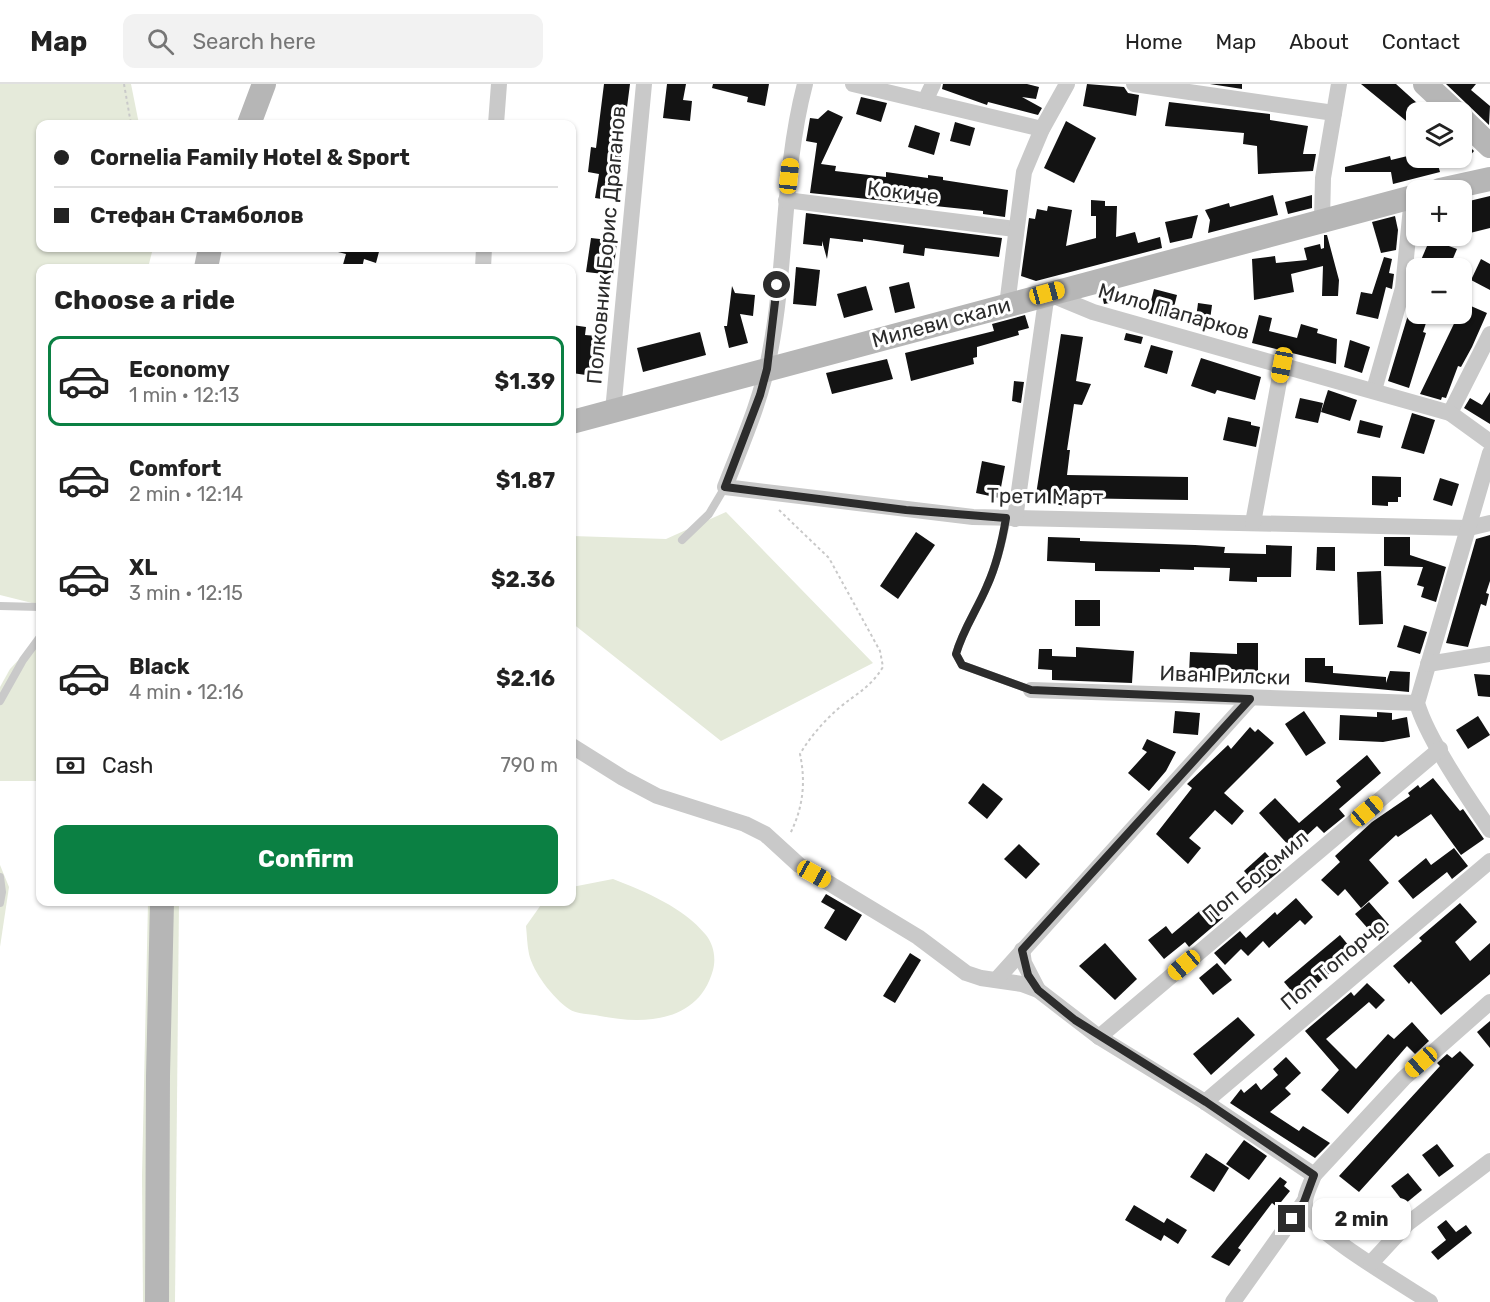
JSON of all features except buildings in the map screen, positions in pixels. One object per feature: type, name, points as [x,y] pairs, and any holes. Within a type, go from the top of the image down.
[{"type":"street","points":[[250,120],[264,84]]},
{"type":"street","points":[[495,120],[499,84]]},
{"type":"street","name":"Полковник Борис Драганов","points":[[613,411],[644,84]]},
{"type":"street","points":[[725,487],[760,395],[767,369],[796,121],[805,84]]},
{"type":"street","points":[[853,84],[1042,129]]},
{"type":"street","points":[[925,101],[933,84]]},
{"type":"street","points":[[1006,305],[1024,172],[1042,129],[1067,84]]},
{"type":"street","points":[[1134,84],[1334,113]]},
{"type":"street","points":[[1322,220],[1323,178],[1339,84]]},
{"type":"street","points":[[1429,85],[1445,102]]},
{"type":"street","points":[[1472,129],[1490,146]]},
{"type":"street","points":[[1472,183],[1490,179]]},
{"type":"street","name":"Милеви скали","points":[[576,421],[1047,293],[1406,199]]},
{"type":"street","name":"Кокиче","points":[[786,200],[1015,228]]},
{"type":"street","points":[[1374,390],[1407,266],[1409,246]]},
{"type":"street","points":[[1011,519],[1047,293]]},
{"type":"street","name":"Мило Папарков","points":[[1047,293],[1093,312],[1450,413],[1490,442]]},
{"type":"street","points":[[1450,413],[1490,334]]},
{"type":"street","points":[[1253,523],[1282,365]]},
{"type":"street","points":[[1487,820],[1440,749],[1420,715],[1417,703],[1490,453]]},
{"type":"street","name":"Трети Март","points":[[725,487],[973,517],[1011,519],[1469,528],[1490,524]]},
{"type":"street","points":[[1428,664],[1490,654]]},
{"type":"street","name":"Иван Рилски","points":[[1031,690],[1417,703]]},
{"type":"street","points":[[996,980],[1250,699]]},
{"type":"street","points":[[576,749],[622,778],[657,796],[710,815],[745,824],[765,834],[799,865],[918,937],[966,973],[1022,984],[1038,990],[1099,1037],[1206,1102],[1314,1175]]},
{"type":"street","name":"Поп Богомил","points":[[1099,1037],[1440,749]]},
{"type":"street","name":"Поп Топорчо","points":[[1206,1102],[1490,861]]},
{"type":"street","points":[[157,1302],[158,1076],[162,906]]},
{"type":"street","points":[[1022,950],[1028,975],[1038,990]]},
{"type":"street","points":[[1233,1302],[1304,1202],[1314,1175],[1404,1078],[1490,1002]]},
{"type":"street","points":[[1371,1263],[1407,1224],[1490,1161]]},
{"type":"street","points":[[1304,1202],[1310,1220],[1430,1302]]},
{"type":"lane","points":[[682,540],[709,514],[725,487]]},
{"type":"lane","points":[[1011,519],[987,588],[962,634],[956,654],[962,665],[1031,690]]},
{"type":"lane","points":[[0,606],[36,608]]},
{"type":"lane","points":[[0,700],[36,642]]},
{"type":"lane","points":[[0,877],[2,892],[0,903]]},
{"type":"path","points":[[124,84],[130,120]]},
{"type":"path","points":[[756,491],[802,529],[829,558],[880,651],[883,667],[872,685],[839,708],[809,739],[800,754],[804,773],[803,798],[796,822],[782,850]]},
{"type":"green space","points":[[0,84],[131,84],[138,120],[36,120],[36,252],[152,252],[149,264],[36,264],[36,604],[0,595]]},
{"type":"green space","points":[[726,512],[873,663],[721,741],[576,626],[576,536],[666,539]]},
{"type":"green space","points":[[36,641],[36,781],[0,781],[0,687],[10,669]]},
{"type":"green space","points":[[0,865],[9,887],[0,947]]},
{"type":"green space","points":[[613,879],[675,908],[697,925],[711,943],[714,961],[706,987],[696,1000],[683,1010],[668,1016],[635,1020],[576,1012],[557,998],[544,984],[531,961],[526,926],[540,906],[576,906],[576,886]]},
{"type":"green space","points":[[148,906],[179,906],[175,1302],[143,1302],[142,1176]]},
{"type":"route","points":[[777,285],[767,369],[760,395],[725,487],[906,510],[1006,518],[1000,556],[987,588],[962,634],[956,654],[962,665],[976,672],[1011,681],[1031,690],[1250,699],[1022,950],[1028,975],[1038,990],[1075,1020],[1119,1050],[1206,1102],[1314,1175],[1304,1202],[1292,1219]]}]
